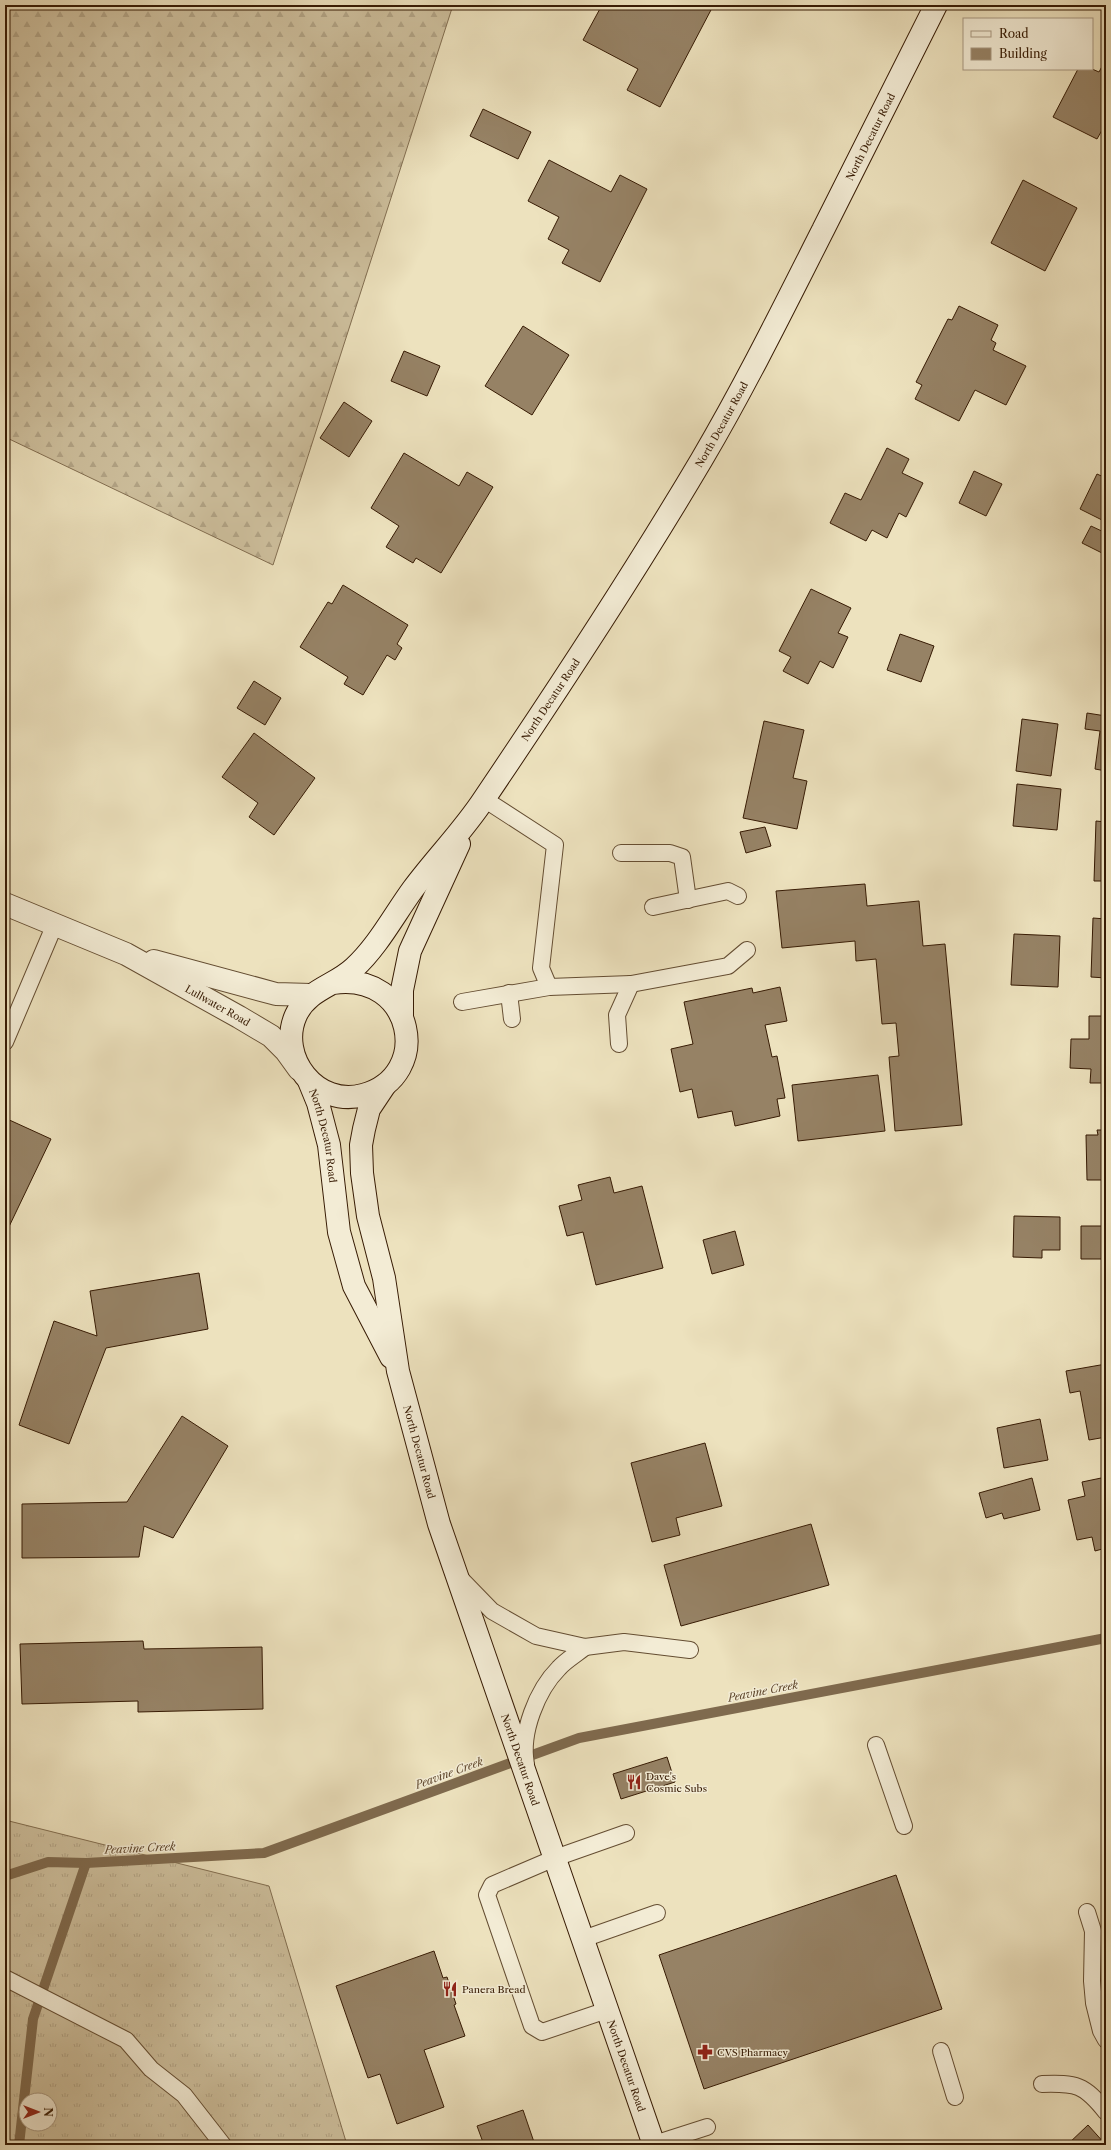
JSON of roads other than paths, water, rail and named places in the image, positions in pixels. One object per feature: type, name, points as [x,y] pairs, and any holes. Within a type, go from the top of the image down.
[{"type":"main road","name":"North Decatur Road","points":[[398,1371],[354,1286],[339,1232],[327,1140],[318,1103],[293,1053],[291,1036],[297,1014],[311,995],[333,983],[353,969],[367,954],[414,888],[469,821],[590,638],[702,459],[751,371],[936,5]]},
{"type":"main road","name":"North Decatur Road","points":[[304,1075],[329,1094],[353,1097],[376,1090],[394,1075],[405,1052],[406,1040],[402,1016],[403,978],[410,951],[469,821]]},
{"type":"main road","name":"Lullwater Road","points":[[5,904],[126,954],[271,1036],[286,1051],[304,1075]]},
{"type":"main road","name":"Lullwater Road","points":[[126,954],[231,980],[276,994],[311,995]]},
{"type":"main road","name":"North Decatur Road","points":[[333,983],[347,981],[361,982],[374,986],[386,994],[402,1016]]},
{"type":"main road","name":"North Decatur Road","points":[[386,1083],[369,1109],[361,1146],[362,1173],[368,1216],[384,1278],[398,1371],[439,1524],[456,1574],[520,1731],[534,1794],[654,2144]]},
{"type":"lane","points":[[484,799],[555,845],[541,968],[549,988]]},
{"type":"lane","points":[[621,853],[670,853],[682,857],[688,900]]},
{"type":"lane","points":[[653,907],[728,892],[738,896]]},
{"type":"lane","points":[[5,1042],[55,924]]},
{"type":"lane","points":[[462,1002],[509,993],[549,988],[631,984],[728,966],[747,950]]},
{"type":"lane","points":[[619,1044],[617,1015],[631,984]]},
{"type":"lane","points":[[509,993],[512,1019]]},
{"type":"lane","points":[[456,1574],[492,1611],[536,1636],[585,1647],[624,1642],[690,1650]]},
{"type":"lane","points":[[520,1731],[539,1696],[559,1668],[585,1647]]},
{"type":"lane","points":[[876,1745],[904,1826]]},
{"type":"lane","points":[[607,2010],[542,2032],[532,2026],[487,1895],[492,1885],[555,1858],[626,1833]]},
{"type":"lane","points":[[1087,1912],[1093,1931],[1092,1981],[1094,2003],[1101,2031],[1106,2040]]},
{"type":"lane","points":[[583,1939],[657,1913]]},
{"type":"lane","points":[[5,1978],[90,2023],[126,2040],[151,2069],[184,2095],[223,2145]]},
{"type":"lane","points":[[941,2051],[954,2098]]},
{"type":"lane","points":[[1042,2084],[1067,2083],[1077,2085],[1088,2092],[1106,2112]]},
{"type":"lane","points":[[654,2144],[707,2127]]},
{"type":"waterway","name":"Peavine Creek","points":[[5,1876],[48,1862],[86,1863],[264,1853],[579,1738],[1106,1638]]},
{"type":"waterway","name":"Peavine Creek","points":[[19,2145],[33,2019],[86,1863]]},
{"type":"place","name":"Dave's Cosmic Subs","points":[[634,1782]]},
{"type":"place","name":"Panera Bread","points":[[450,1989]]},
{"type":"place","name":"CVS Pharmacy","points":[[705,2052]]}]
